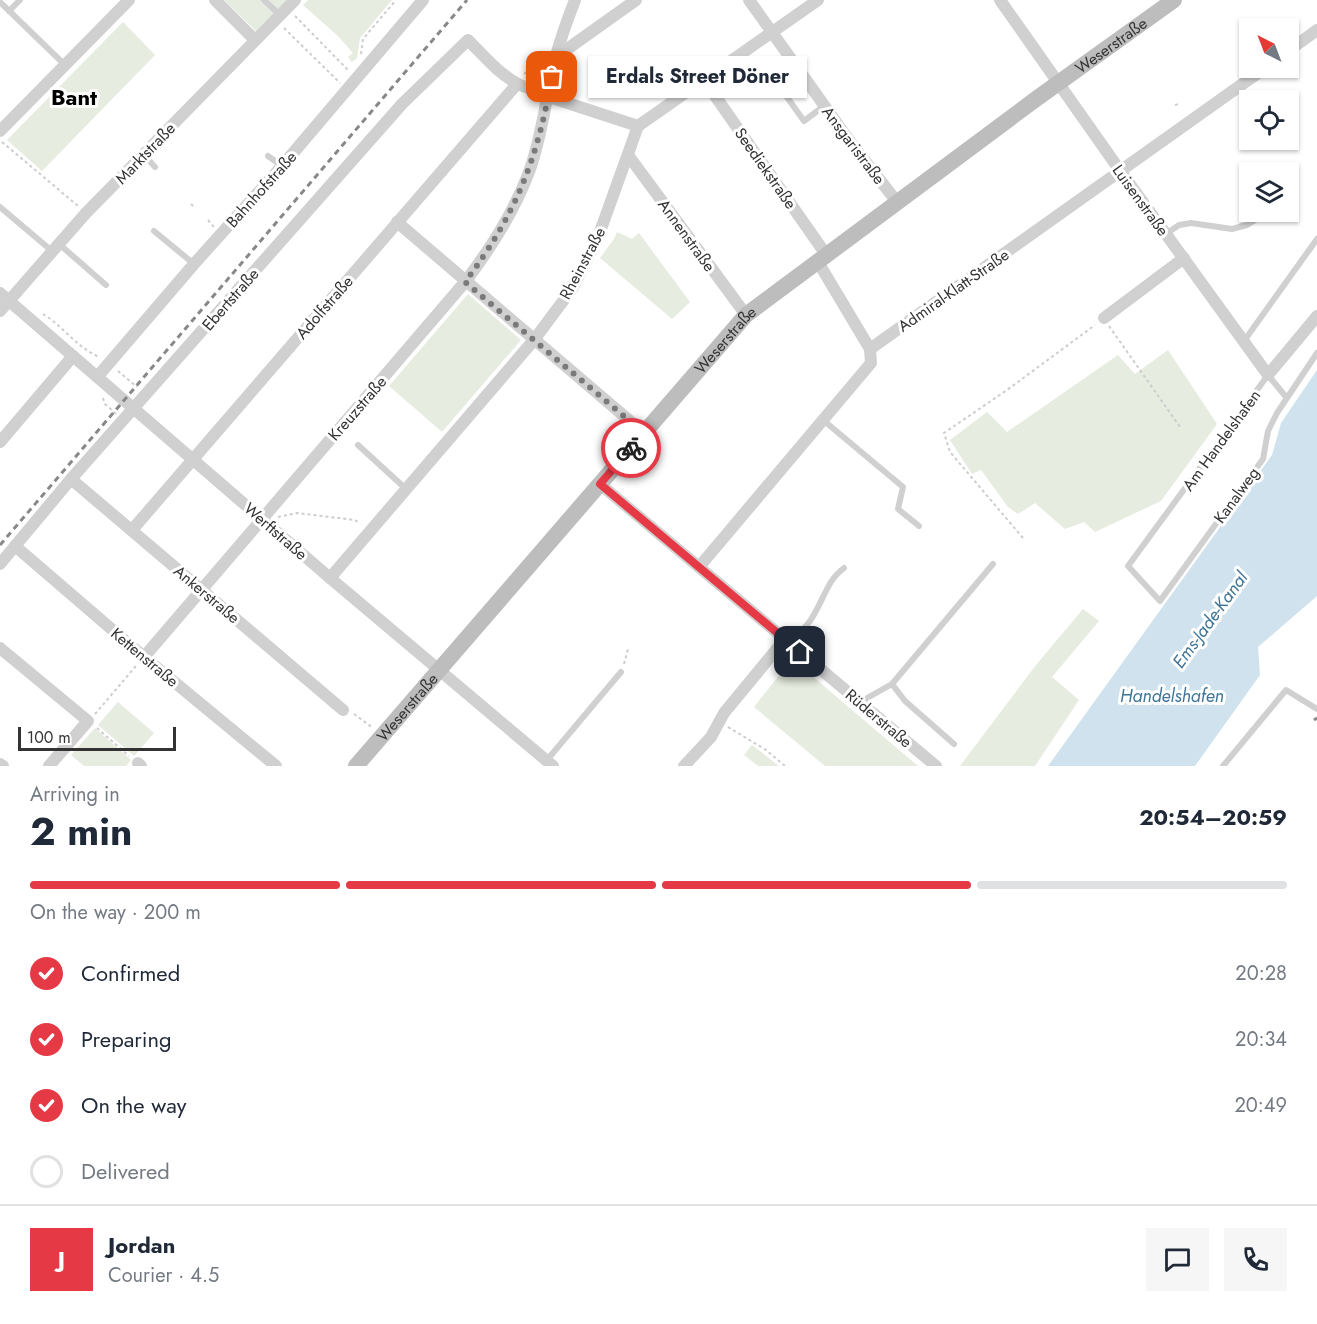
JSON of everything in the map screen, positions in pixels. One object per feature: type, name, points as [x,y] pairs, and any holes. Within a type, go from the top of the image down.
[{"type":"street","points":[[0,131],[129,0]]},
{"type":"street","points":[[215,0],[255,40]]},
{"type":"street","name":"Bahnhofstraße","points":[[98,376],[282,166],[423,0]]},
{"type":"street","name":"Kreuzstraße","points":[[144,657],[465,282],[487,253],[519,196],[530,170],[549,97],[556,57],[575,0]]},
{"type":"street","points":[[556,57],[636,0]]},
{"type":"street","name":"Ansgaristraße","points":[[749,0],[851,143],[897,201]]},
{"type":"street","points":[[518,84],[540,91],[549,97],[638,126],[818,0]]},
{"type":"street","name":"Luisenstraße","points":[[1000,0],[1268,375]]},
{"type":"street","name":"Weserstraße","points":[[356,766],[746,315],[897,201],[1174,0]]},
{"type":"street","name":"Marktstraße","points":[[0,311],[4,297],[56,247],[143,154],[284,11]]},
{"type":"street","points":[[1299,43],[1317,30]]},
{"type":"street","name":"Ebertstraße","points":[[0,564],[71,479],[402,104],[468,40],[518,84]]},
{"type":"street","name":"Admiral-Klatt-Straße","points":[[870,349],[1251,78]]},
{"type":"street","name":"Seediekstraße","points":[[704,80],[822,259],[870,349]]},
{"type":"street","name":"Adolfstraße","points":[[132,530],[518,84]]},
{"type":"street","name":"Rheinstraße","points":[[330,578],[534,340],[572,289],[597,240],[638,126]]},
{"type":"street","name":"Annenstraße","points":[[628,155],[746,315]]},
{"type":"street","points":[[397,222],[644,433]]},
{"type":"street","points":[[1104,318],[1184,258]]},
{"type":"street","name":"Werftstraße","points":[[4,297],[330,578],[550,763]]},
{"type":"street","name":"Am Handelshafen","points":[[1268,375],[1317,316]]},
{"type":"street","points":[[699,567],[872,363],[870,349]]},
{"type":"street","points":[[0,442],[74,356]]},
{"type":"street","name":"Ankerstraße","points":[[71,479],[343,710]]},
{"type":"street","name":"Rüderstraße","points":[[600,484],[936,766]]},
{"type":"street","name":"Kettenstraße","points":[[15,546],[276,766]]},
{"type":"street","points":[[684,766],[711,736],[724,713],[785,639]]},
{"type":"street","points":[[0,648],[88,721],[49,766]]},
{"type":"lane","points":[[9,11],[20,0]]},
{"type":"lane","points":[[264,0],[284,11]]},
{"type":"lane","points":[[0,2],[65,65]]},
{"type":"lane","points":[[795,64],[774,79],[804,121],[824,106]]},
{"type":"lane","points":[[143,154],[155,167]]},
{"type":"lane","points":[[268,156],[282,166]]},
{"type":"lane","points":[[0,207],[106,285]]},
{"type":"lane","points":[[1166,234],[1179,225],[1191,223],[1232,229],[1252,222]]},
{"type":"lane","points":[[154,231],[194,264]]},
{"type":"lane","points":[[1244,342],[1316,243]]},
{"type":"lane","name":"Kanalweg","points":[[1160,601],[1263,459],[1268,431],[1286,397],[1317,353]]},
{"type":"lane","name":"Luisenstraße","points":[[1268,375],[1286,397]]},
{"type":"lane","name":"Am Handelshafen","points":[[1160,601],[1128,566],[1268,375]]},
{"type":"lane","points":[[823,420],[903,487],[898,508],[919,526]]},
{"type":"lane","points":[[358,445],[405,488]]},
{"type":"lane","points":[[860,702],[891,684],[993,564]]},
{"type":"lane","points":[[785,639],[795,637],[814,617],[831,581],[844,568]]},
{"type":"lane","points":[[550,763],[621,672]]},
{"type":"lane","points":[[891,684],[905,701],[954,744]]},
{"type":"lane","points":[[1223,766],[1286,690],[1317,709]]},
{"type":"path","points":[[284,11],[356,78]]},
{"type":"path","points":[[284,11],[346,90]]},
{"type":"path","points":[[518,84],[520,78],[549,55],[556,57]]},
{"type":"path","points":[[0,140],[86,213]]},
{"type":"path","points":[[191,204],[195,208]]},
{"type":"path","points":[[1023,538],[950,452],[944,434],[1104,318],[1180,427]]},
{"type":"path","points":[[109,364],[146,394]]},
{"type":"path","points":[[278,526],[278,517],[297,513],[355,520],[369,531]]},
{"type":"path","points":[[621,672],[628,649]]},
{"type":"path","points":[[140,765],[88,721],[144,657]]},
{"type":"path","points":[[343,710],[357,714],[382,736]]},
{"type":"path","points":[[718,723],[738,732],[766,750],[785,766]]},
{"type":"shaded area","points":[[224,0],[288,0],[257,32]]},
{"type":"shaded area","points":[[308,0],[392,0],[360,38],[357,58],[352,62],[348,57],[353,53],[338,36],[303,5]]},
{"type":"shaded area","points":[[123,22],[155,55],[42,171],[7,140]]},
{"type":"shaded area","points":[[550,57],[547,71],[541,80],[537,82],[524,78]]},
{"type":"shaded area","points":[[617,232],[632,239],[639,233],[690,302],[672,319],[600,258]]},
{"type":"shaded area","points":[[468,294],[521,340],[442,432],[389,386]]},
{"type":"shaded area","points":[[1168,350],[1217,424],[1161,501],[1095,532],[1084,522],[1065,529],[1035,503],[1018,514],[1008,507],[981,470],[972,474],[950,440],[987,412],[1007,432],[1118,355],[1135,374]]},
{"type":"shaded area","points":[[1083,609],[1099,621],[1052,677],[1079,700],[1035,766],[960,766],[1036,665]]},
{"type":"shaded area","points":[[792,659],[918,766],[825,766],[754,707]]},
{"type":"shaded area","points":[[118,702],[154,733],[134,756],[98,725]]},
{"type":"shaded area","points":[[95,728],[131,760],[126,766],[84,766],[71,755]]},
{"type":"shaded area","points":[[752,745],[779,766],[758,766],[744,755]]},
{"type":"water","name":"Handelshafen","points":[[1317,370],[1317,596],[1258,647],[1260,675],[1195,766],[1048,766],[1272,455],[1281,423]]},
{"type":"railway","points":[[0,545],[467,0]]},
{"type":"way so far","points":[[552,77],[530,170],[519,196],[487,253],[465,282],[644,433],[631,448]]},
{"type":"place","name":"Erdals Street Döner","points":[[552,77]]},
{"type":"district","name":"Bant","points":[[74,97]]},
{"type":"route","points":[[631,448],[600,484],[800,652]]},
{"type":"water label","name":"Ems-Jade-Kanal","points":[[1210,620]]}]
